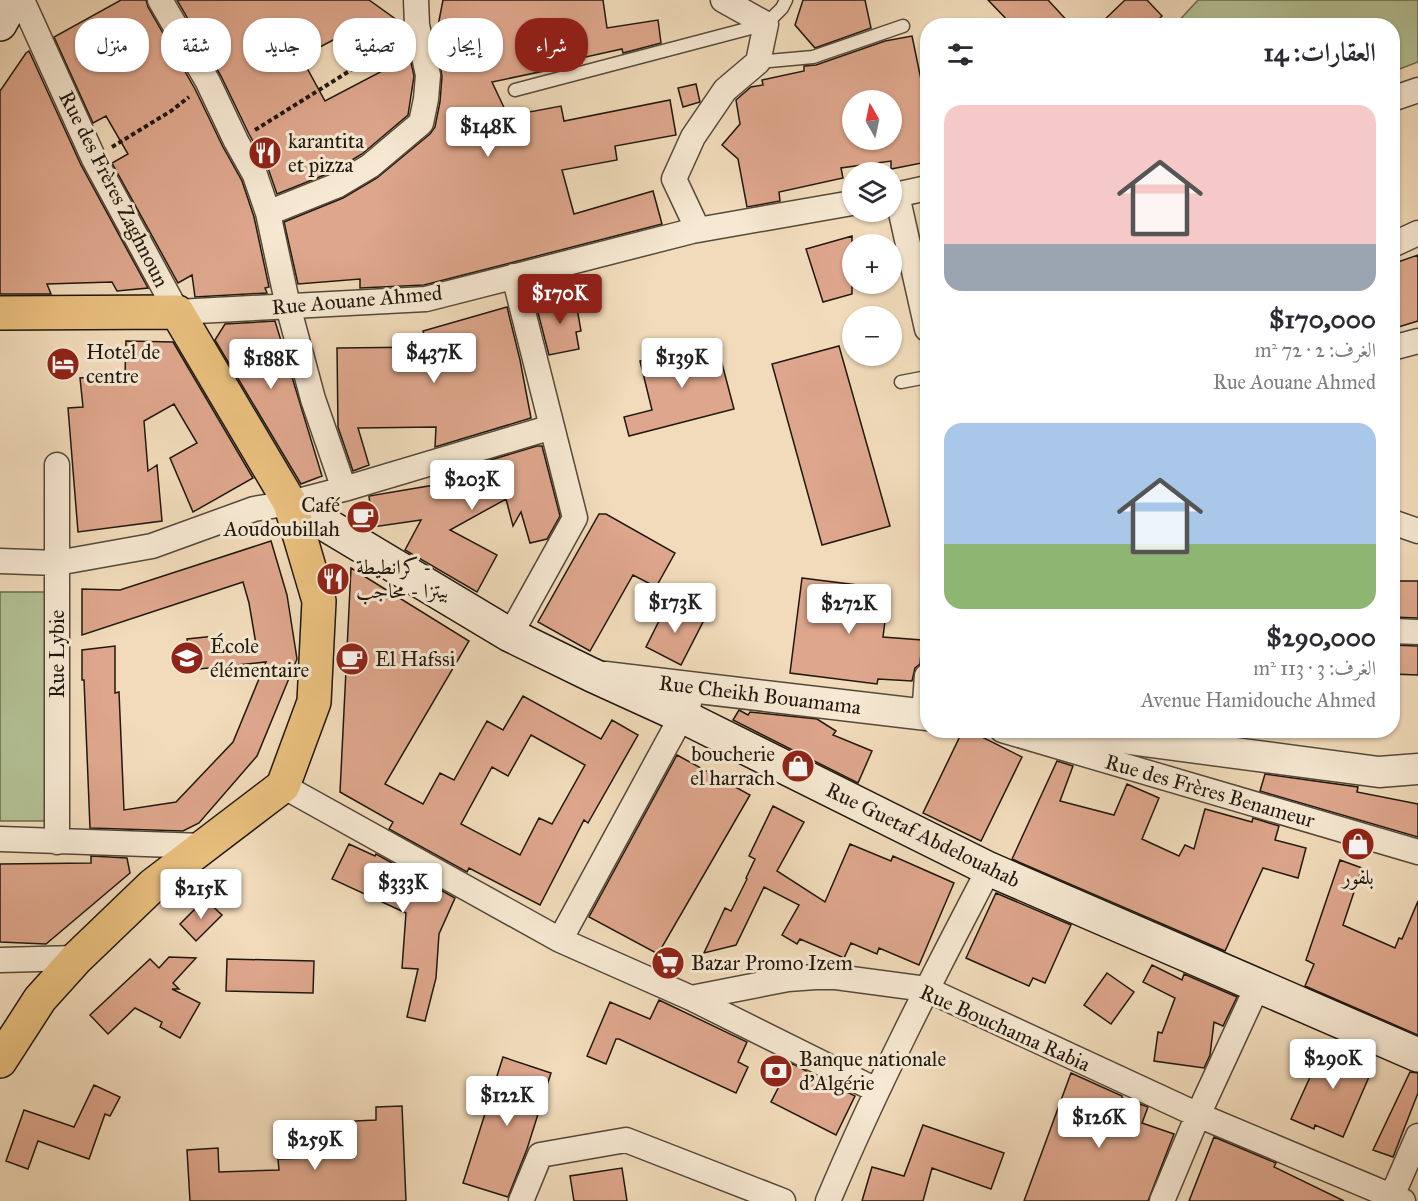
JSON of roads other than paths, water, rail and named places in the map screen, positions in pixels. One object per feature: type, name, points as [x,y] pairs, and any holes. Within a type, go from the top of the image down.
[{"type":"main road","points":[[0,24],[13,0]]},
{"type":"main road","points":[[0,313],[177,312],[290,503],[319,602],[314,702],[283,786],[153,885],[77,958],[40,999],[0,1061]]},
{"type":"main road","name":"Rue Guetaf Abdelouahab","points":[[290,503],[510,635],[682,716],[989,869],[1418,1055]]},
{"type":"street","name":"Rue des Frères Zaghnoun","points":[[22,0],[94,159],[177,312]]},
{"type":"street","points":[[160,0],[208,82],[255,175],[267,213],[288,306],[313,399],[344,489]]},
{"type":"street","points":[[267,213],[338,185],[370,166],[421,123],[428,75],[417,25],[416,0]]},
{"type":"street","points":[[698,230],[674,179],[693,137],[725,90],[758,62],[766,24],[723,0]]},
{"type":"street","points":[[902,194],[920,190]]},
{"type":"street","name":"Rue Aouane Ahmed","points":[[177,312],[426,299],[698,230],[842,205]]},
{"type":"street","points":[[900,222],[920,301]]},
{"type":"street","points":[[1400,241],[1418,233]]},
{"type":"street","points":[[510,635],[575,520],[514,276]]},
{"type":"street","points":[[1400,346],[1418,341]]},
{"type":"street","points":[[0,561],[57,563],[152,546],[254,509],[290,503],[344,489],[552,427]]},
{"type":"street","name":"Rue Lybie","points":[[57,465],[57,842]]},
{"type":"street","points":[[1400,525],[1418,531]]},
{"type":"street","points":[[1400,631],[1418,632]]},
{"type":"street","name":"Rue Cheikh Bouamama","points":[[592,675],[920,714]]},
{"type":"street","points":[[560,940],[697,687]]},
{"type":"street","name":"Rue des Frères Benameur","points":[[1029,738],[1418,852]]},
{"type":"street","points":[[1122,738],[1379,772],[1418,769]]},
{"type":"street","points":[[283,786],[560,940],[691,998],[876,1090]]},
{"type":"street","points":[[0,839],[204,846]]},
{"type":"street","points":[[828,1201],[876,1090],[989,869]]},
{"type":"street","points":[[0,960],[77,958]]},
{"type":"street","name":"Rue Bouchama Rabia","points":[[691,998],[788,979],[815,977],[836,977],[926,989],[1198,1115],[1397,1198]]},
{"type":"street","points":[[1162,1201],[1198,1115],[1258,985]]},
{"type":"street","points":[[1397,1198],[1418,1136]]},
{"type":"street","points":[[521,1201],[540,1155],[626,1140],[783,1201]]},
{"type":"lane","points":[[515,90],[766,24],[782,8],[786,0]]},
{"type":"lane","points":[[758,62],[813,57],[903,26]]},
{"type":"lane","points":[[901,382],[920,378]]},
{"type":"place","name":"karantita et pizza","points":[[265,153]]},
{"type":"place","name":"Hotel de centre","points":[[63,364]]},
{"type":"place","name":"Café Aoudoubillah","points":[[363,517]]},
{"type":"place","name":"كرانطيطة - بيتزا - محاجب","points":[[333,579]]},
{"type":"place","name":"École élémentaire","points":[[187,658]]},
{"type":"place","name":"El Hafssi","points":[[352,659]]},
{"type":"place","name":"boucherie el harrach","points":[[798,766]]},
{"type":"place","name":"بلفور","points":[[1358,844]]},
{"type":"place","name":"Bazar Promo Izem","points":[[668,963]]},
{"type":"place","name":"Banque nationale d'Algérie","points":[[776,1071]]}]
